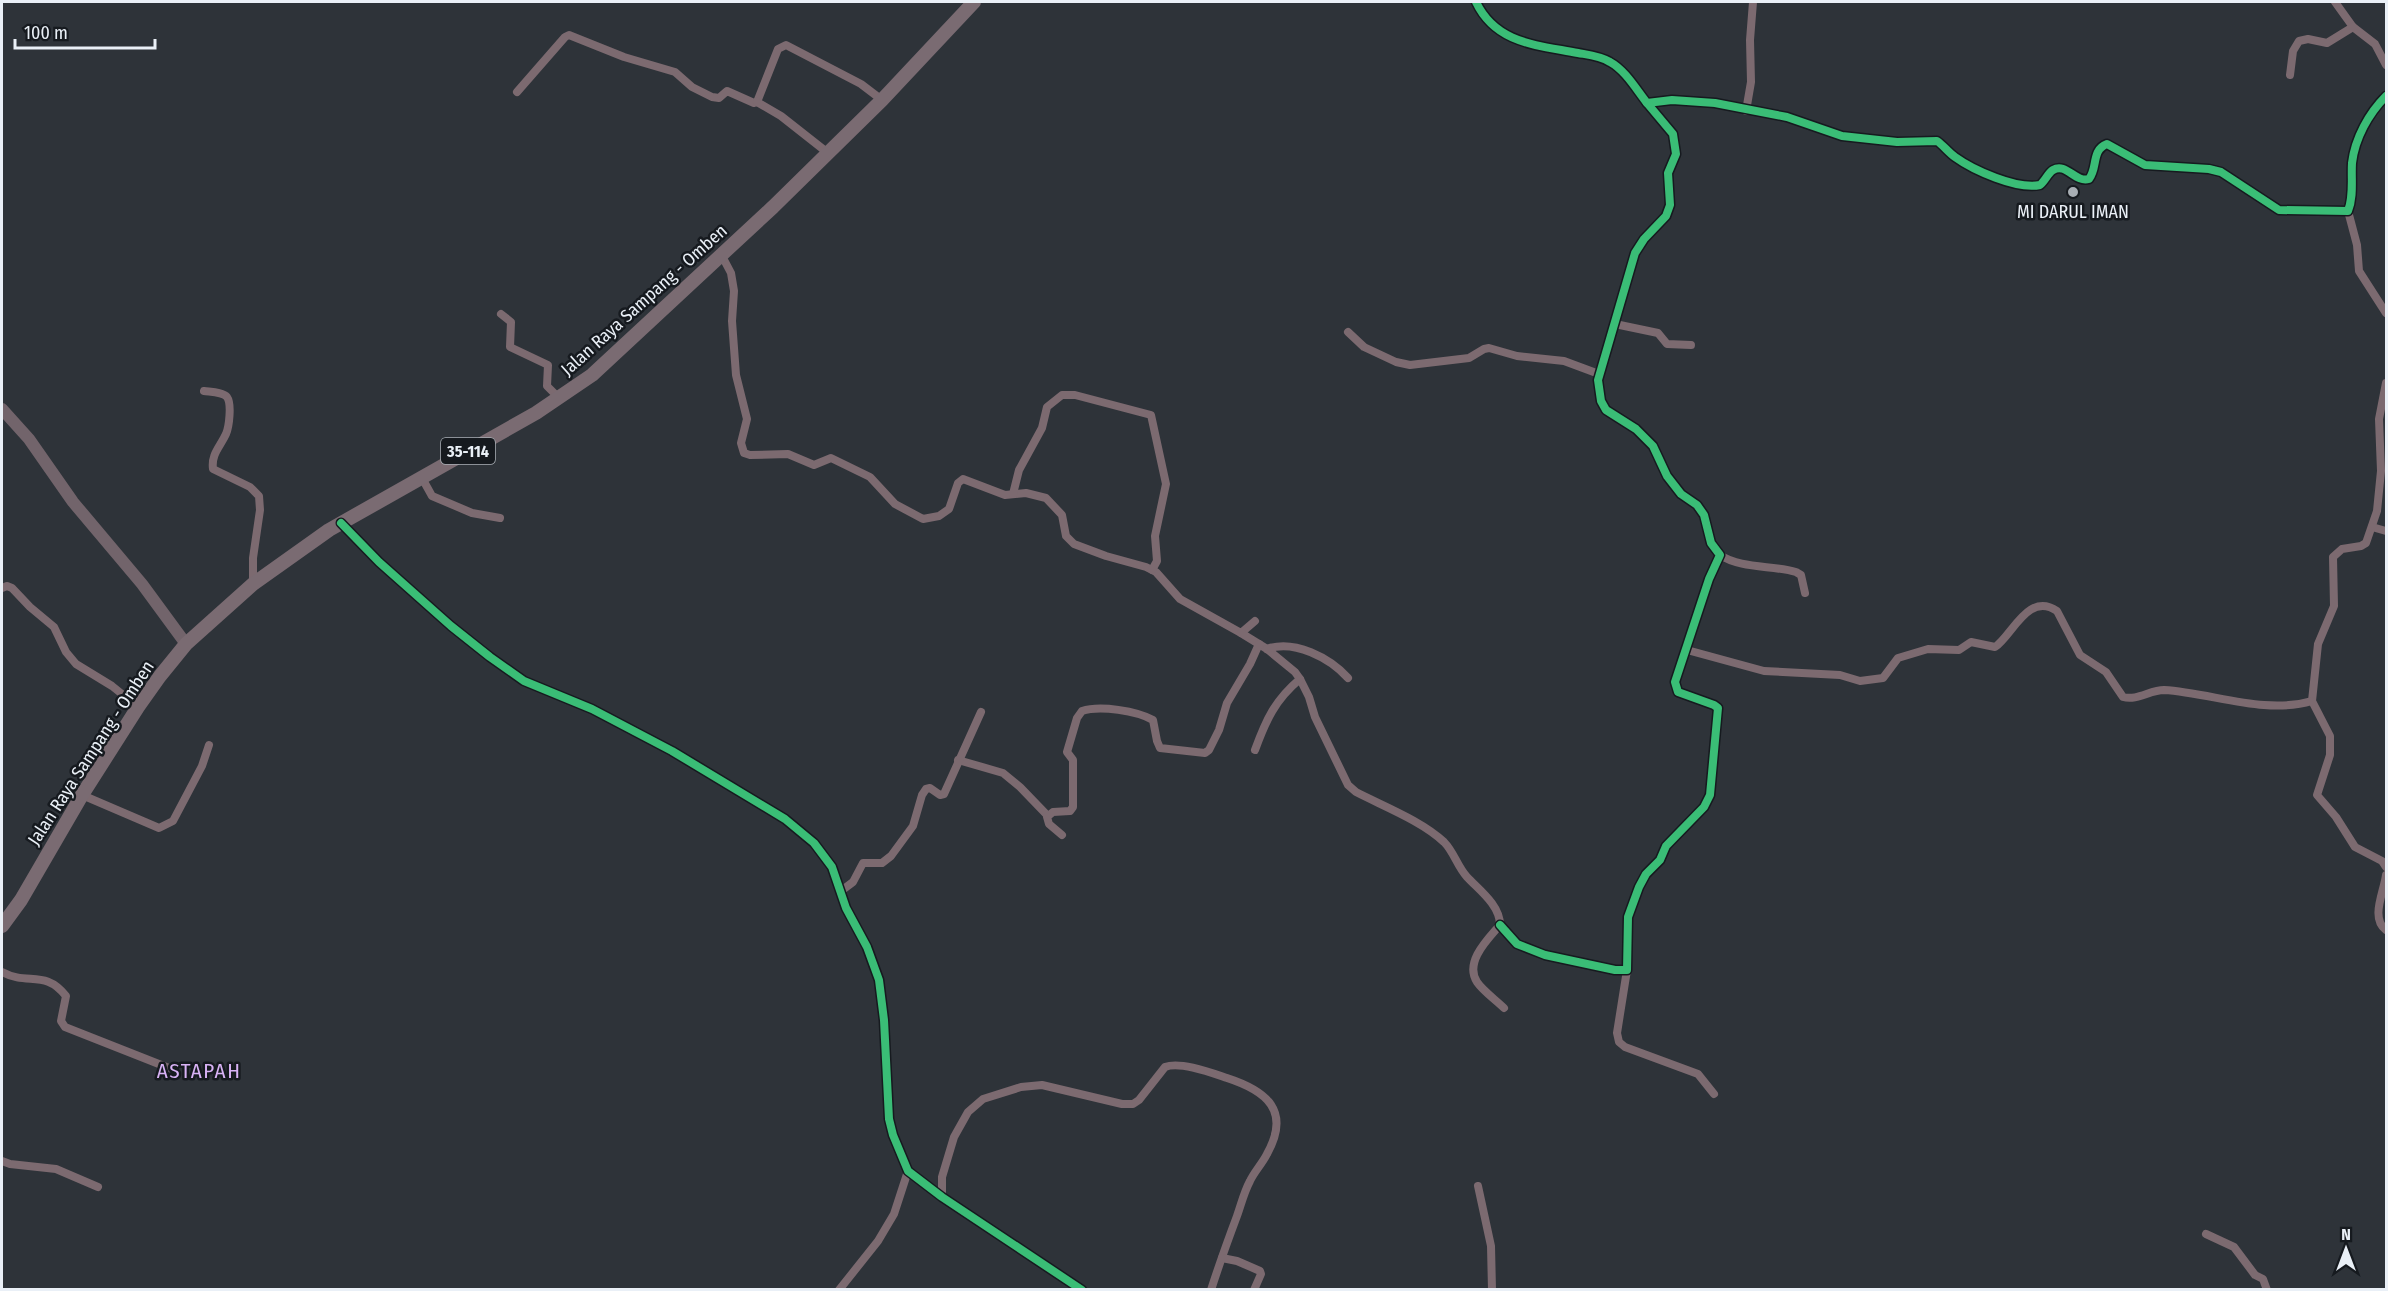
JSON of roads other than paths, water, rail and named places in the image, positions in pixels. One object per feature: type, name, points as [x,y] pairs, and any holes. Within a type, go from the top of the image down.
[{"type":"main road","name":"Jalan Raya Sampang - Omben","points":[[2,926],[21,900],[82,795],[138,707],[160,675],[186,645],[253,584],[341,523],[559,398],[608,362],[722,256],[882,100],[974,2]]},
{"type":"street","points":[[1476,2],[1488,23],[1496,30],[1528,42],[1607,60],[1619,68],[1673,134],[1676,154],[1668,173],[1670,205],[1666,216],[1644,239],[1635,253],[1599,374],[1599,391],[1606,410],[1636,429],[1653,446],[1667,476],[1681,494],[1697,505],[1704,515],[1711,543],[1720,555],[1742,563],[1796,572],[1801,575],[1805,593]]},
{"type":"street","points":[[1746,111],[1751,82],[1750,40],[1753,2]]},
{"type":"street","points":[[2335,2],[2353,27],[2375,44],[2386,65]]},
{"type":"street","points":[[2290,75],[2293,51],[2299,41],[2308,39],[2327,43],[2353,27]]},
{"type":"street","points":[[517,92],[569,35],[624,57],[675,72],[692,87],[712,97],[719,98],[727,91],[750,102],[757,102],[781,116],[828,153]]},
{"type":"street","points":[[757,102],[778,49],[783,45],[861,84],[882,100]]},
{"type":"street","points":[[2386,96],[2373,111],[2358,141],[2353,160],[2351,199],[2348,211],[2356,240],[2359,271],[2386,313]]},
{"type":"street","points":[[1647,103],[1691,100],[1787,117],[1842,136],[1897,142],[1937,141],[1953,156],[1966,164],[2021,185],[2040,185],[2051,171],[2058,168],[2064,169],[2077,178],[2089,178],[2093,174],[2096,154],[2102,146],[2107,144],[2145,165],[2209,169],[2221,172],[2279,210],[2348,211]]},
{"type":"street","points":[[722,256],[731,273],[734,291],[732,321],[736,375],[747,419],[741,443],[744,453],[750,455],[788,454],[814,465],[831,458],[870,477],[895,504],[923,519],[939,516],[949,509],[958,483],[963,479],[1005,495],[1030,493],[1046,498],[1062,515],[1066,536],[1074,544],[1152,570],[1180,599],[1267,649],[1295,672],[1310,698],[1315,717],[1347,785],[1425,828],[1446,844],[1465,874],[1493,906],[1499,917],[1500,925],[1517,944],[1545,955],[1615,970],[1627,970]]},
{"type":"street","points":[[501,314],[511,322],[510,347],[548,365],[547,386],[559,398]]},
{"type":"street","points":[[1615,324],[1658,333],[1667,344],[1691,345]]},
{"type":"street","points":[[1347,332],[1364,347],[1396,362],[1410,365],[1469,358],[1489,348],[1517,356],[1564,361],[1599,374]]},
{"type":"street","points":[[2386,383],[2379,419],[2380,492],[2372,527],[2365,544],[2342,549],[2333,557],[2334,606],[2318,645],[2312,700],[2327,728],[2331,745],[2330,755],[2316,795],[2336,817],[2355,847],[2382,861],[2386,867]]},
{"type":"street","points":[[204,391],[226,396],[229,407],[226,433],[212,460],[213,469],[250,487],[259,496],[260,510],[253,558],[253,584]]},
{"type":"street","points":[[1013,494],[1019,470],[1042,428],[1047,406],[1058,397],[1067,393],[1075,394],[1151,415],[1166,484],[1154,544],[1157,561],[1152,570]]},
{"type":"street","points":[[2,409],[29,439],[73,502],[142,584],[186,645]]},
{"type":"street","points":[[422,478],[432,496],[472,513],[500,518]]},
{"type":"street","points":[[341,523],[379,562],[451,626],[524,681],[616,720],[672,751],[794,825],[814,843],[827,859],[846,908],[867,946],[879,980],[884,1020],[889,1119],[908,1171],[942,1197],[1082,1290]]},
{"type":"street","points":[[2372,527],[2386,531]]},
{"type":"street","points":[[1714,1094],[1698,1074],[1625,1047],[1619,1042],[1617,1033],[1627,970],[1628,917],[1639,887],[1646,874],[1660,860],[1666,846],[1704,807],[1710,795],[1717,706],[1676,690],[1676,677],[1687,650],[1709,579],[1720,555]]},
{"type":"street","points":[[2,588],[7,586],[12,588],[54,627],[66,652],[76,664],[112,686],[138,707]]},
{"type":"street","points":[[1687,650],[1764,671],[1840,675],[1860,681],[1876,680],[1884,678],[1898,658],[1928,649],[1959,650],[1971,642],[1995,647],[2020,617],[2032,609],[2046,607],[2057,611],[2080,655],[2106,672],[2123,697],[2132,698],[2164,690],[2277,706],[2298,705],[2312,700]]},
{"type":"street","points":[[1241,633],[1255,621]]},
{"type":"street","points":[[1047,815],[1070,811],[1074,805],[1073,760],[1066,752],[1077,718],[1082,711],[1097,709],[1134,712],[1153,720],[1160,748],[1205,753],[1209,750],[1219,730],[1227,703],[1259,644]]},
{"type":"street","points":[[1267,649],[1282,645],[1300,649],[1330,662],[1347,678]]},
{"type":"street","points":[[1255,750],[1275,705],[1300,679]]},
{"type":"street","points":[[841,891],[853,882],[863,863],[882,863],[891,856],[913,826],[924,791],[930,788],[939,795],[944,794],[981,712]]},
{"type":"street","points":[[82,795],[159,828],[164,827],[173,821],[202,766],[209,745]]},
{"type":"street","points":[[958,760],[999,771],[1008,776],[1047,815],[1049,824],[1062,835]]},
{"type":"street","points":[[2386,875],[2378,918],[2381,926],[2386,930]]},
{"type":"street","points":[[1500,925],[1478,953],[1473,973],[1479,984],[1504,1008]]},
{"type":"street","points":[[2,972],[13,979],[47,980],[66,996],[61,1021],[65,1027],[169,1068]]},
{"type":"street","points":[[942,1197],[942,1177],[954,1137],[968,1112],[983,1099],[1021,1087],[1042,1085],[1122,1104],[1133,1104],[1139,1100],[1167,1066],[1195,1068],[1249,1085],[1269,1099],[1274,1108],[1277,1123],[1275,1135],[1268,1154],[1250,1181],[1211,1290]]},
{"type":"street","points":[[2,1161],[56,1169],[98,1187]]},
{"type":"street","points":[[838,1290],[878,1241],[894,1214],[908,1171]]},
{"type":"street","points":[[1478,1186],[1491,1246],[1492,1290]]},
{"type":"street","points":[[2206,1234],[2234,1247],[2255,1275],[2265,1282],[2267,1290]]},
{"type":"street","points":[[1222,1258],[1243,1263],[1260,1271],[1262,1274],[1254,1290]]},
{"type":"place","name":"MI DARUL IMAN","points":[[2073,192]]},
{"type":"district","name":"ASTAPAH","points":[[199,1071]]}]
